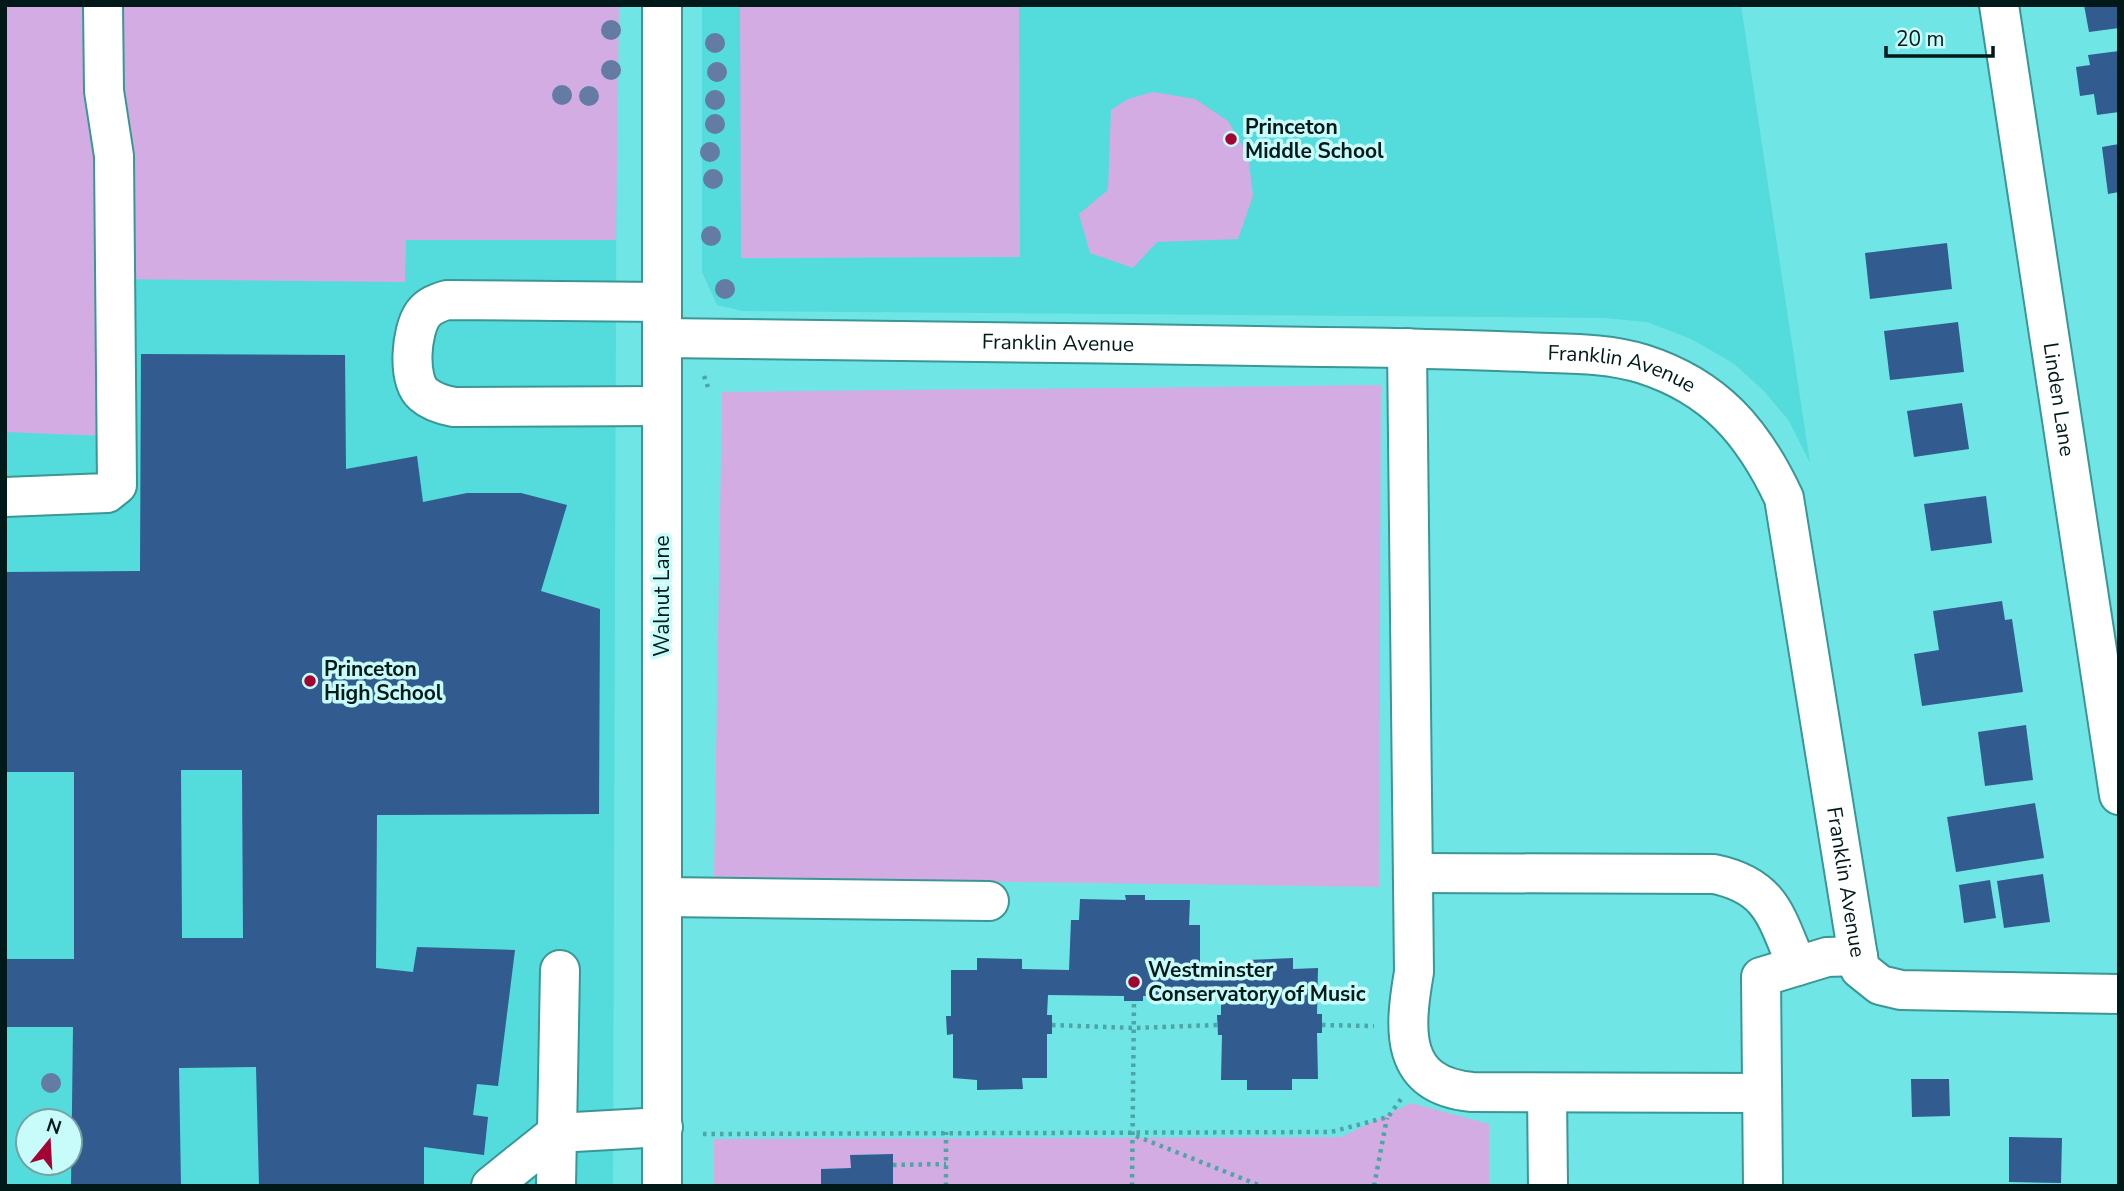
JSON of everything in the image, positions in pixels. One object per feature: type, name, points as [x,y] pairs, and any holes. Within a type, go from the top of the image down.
[{"type":"street","points":[[5,497],[107,492],[117,485],[114,156],[104,91],[103,5]]},
{"type":"street","name":"Walnut Lane","points":[[662,5],[662,1186]]},
{"type":"street","name":"Linden Lane","points":[[1999,5],[2119,795]]},
{"type":"street","name":"Franklin Avenue","points":[[662,406],[454,407],[423,394],[415,380],[415,335],[422,315],[428,308],[447,300],[662,320],[1605,356],[1641,363],[1679,378],[1710,398],[1741,425],[1757,447],[1784,498],[1860,970],[1881,985],[1901,990],[2119,994]]},
{"type":"street","points":[[1408,348],[1414,972],[1409,1029],[1410,1047],[1422,1073],[1450,1090],[1762,1093]]},
{"type":"street","points":[[1413,873],[1714,874],[1736,879],[1761,894],[1776,916],[1797,966]]},
{"type":"street","points":[[663,897],[989,901]]},
{"type":"street","points":[[1763,1186],[1760,977],[1827,957],[1858,956]]},
{"type":"street","points":[[556,1186],[560,970]]},
{"type":"street","points":[[1547,1093],[1548,1186]]},
{"type":"street","points":[[491,1186],[557,1133],[663,1127]]},
{"type":"path","points":[[704,376],[708,387]]},
{"type":"path","points":[[1132,1186],[1134,1001]]},
{"type":"path","points":[[1052,1025],[1134,1028],[1217,1025]]},
{"type":"path","points":[[1322,1025],[1384,1026]]},
{"type":"path","points":[[1374,1186],[1388,1117],[1407,1092]]},
{"type":"path","points":[[704,1134],[946,1132],[1132,1135],[1331,1132],[1388,1117]]},
{"type":"path","points":[[946,1132],[946,1186]]},
{"type":"path","points":[[1132,1135],[1261,1186]]},
{"type":"path","points":[[892,1165],[946,1164]]},
{"type":"shaded area","name":"Princeton High School","points":[[5,5],[617,5],[613,1186],[5,1186]]},
{"type":"shaded area","points":[[5,5],[619,5],[616,240],[406,240],[405,282],[112,279],[105,436],[5,432]]},
{"type":"shaded area","name":"Princeton Middle School","points":[[702,5],[1741,5],[1810,463],[1789,421],[1764,391],[1733,363],[1691,339],[1647,322],[1604,318],[743,311],[717,305],[702,272]]},
{"type":"shaded area","points":[[740,5],[1019,5],[1020,257],[741,258]]},
{"type":"shaded area","points":[[1153,92],[1195,99],[1228,121],[1248,155],[1253,196],[1238,239],[1157,242],[1133,268],[1090,253],[1079,214],[1108,190],[1111,110],[1128,99]]},
{"type":"shaded area","points":[[1381,385],[1379,887],[714,878],[722,392]]},
{"type":"shaded area","points":[[1411,1103],[1489,1124],[1489,1186],[893,1186],[892,1154],[851,1155],[851,1168],[821,1169],[821,1186],[714,1186],[714,1139],[1341,1137]]},
{"type":"building","points":[[2084,5],[2119,5],[2119,28],[2089,32]]},
{"type":"building","points":[[2119,51],[2119,112],[2097,115],[2094,94],[2080,96],[2076,67],[2090,65],[2088,55]]},
{"type":"building","points":[[2119,144],[2119,192],[2108,194],[2102,147]]},
{"type":"building","points":[[1947,243],[1952,289],[1870,299],[1865,253]]},
{"type":"building","points":[[1958,322],[1964,372],[1890,380],[1884,331]]},
{"type":"building","name":"Princeton High School","points":[[141,354],[345,355],[346,469],[417,456],[423,502],[467,493],[521,493],[567,505],[541,591],[600,609],[599,814],[377,815],[376,968],[413,972],[417,947],[515,950],[498,1086],[477,1084],[473,1115],[488,1117],[484,1155],[424,1147],[424,1186],[259,1186],[256,1067],[179,1068],[181,1186],[71,1186],[71,1177],[84,1177],[84,1107],[72,1107],[73,1027],[5,1027],[5,959],[74,959],[74,772],[5,772],[5,572],[140,571]],"holes":[[[181,770],[242,770],[243,938],[182,938]]]},
{"type":"building","points":[[1962,403],[1969,449],[1914,457],[1907,411]]},
{"type":"building","points":[[1986,496],[1992,543],[1931,551],[1924,504]]},
{"type":"building","points":[[2002,601],[2005,620],[2012,619],[2023,692],[1922,706],[1914,654],[1939,650],[1933,611]]},
{"type":"building","points":[[2026,725],[2033,780],[1985,786],[1978,732]]},
{"type":"building","points":[[2035,803],[2044,858],[1956,872],[1947,817]]},
{"type":"building","points":[[2043,874],[2050,922],[2004,928],[1997,881]]},
{"type":"building","points":[[1990,880],[1996,918],[1964,923],[1959,885]]},
{"type":"building","name":"Westminster Conservatory of Music","points":[[1125,895],[1145,895],[1145,900],[1190,900],[1189,925],[1200,925],[1200,971],[1247,969],[1247,960],[1293,958],[1293,969],[1318,968],[1317,1014],[1322,1014],[1322,1033],[1317,1033],[1318,1079],[1292,1079],[1292,1090],[1247,1090],[1247,1080],[1221,1080],[1222,1035],[1218,1035],[1217,1015],[1221,1015],[1221,994],[1143,996],[1143,1001],[1124,1001],[1124,996],[1048,995],[1047,1015],[1052,1015],[1052,1034],[1047,1034],[1047,1078],[1022,1078],[1023,1089],[977,1090],[977,1080],[953,1078],[953,1034],[947,1035],[946,1016],[951,1016],[951,970],[977,970],[977,958],[1022,959],[1022,969],[1069,970],[1071,920],[1079,920],[1080,899],[1126,900]]},
{"type":"building","points":[[1911,1079],[1949,1079],[1950,1116],[1912,1117]]},
{"type":"building","points":[[2009,1137],[2062,1138],[2061,1183],[2009,1182]]},
{"type":"building","points":[[893,1154],[893,1186],[821,1186],[821,1169],[851,1168],[850,1155]]},
{"type":"place","name":"Princeton Middle School","points":[[1231,139]]},
{"type":"place","name":"Princeton High School","points":[[310,681]]},
{"type":"place","name":"Westminster Conservatory of Music","points":[[1134,982]]}]
